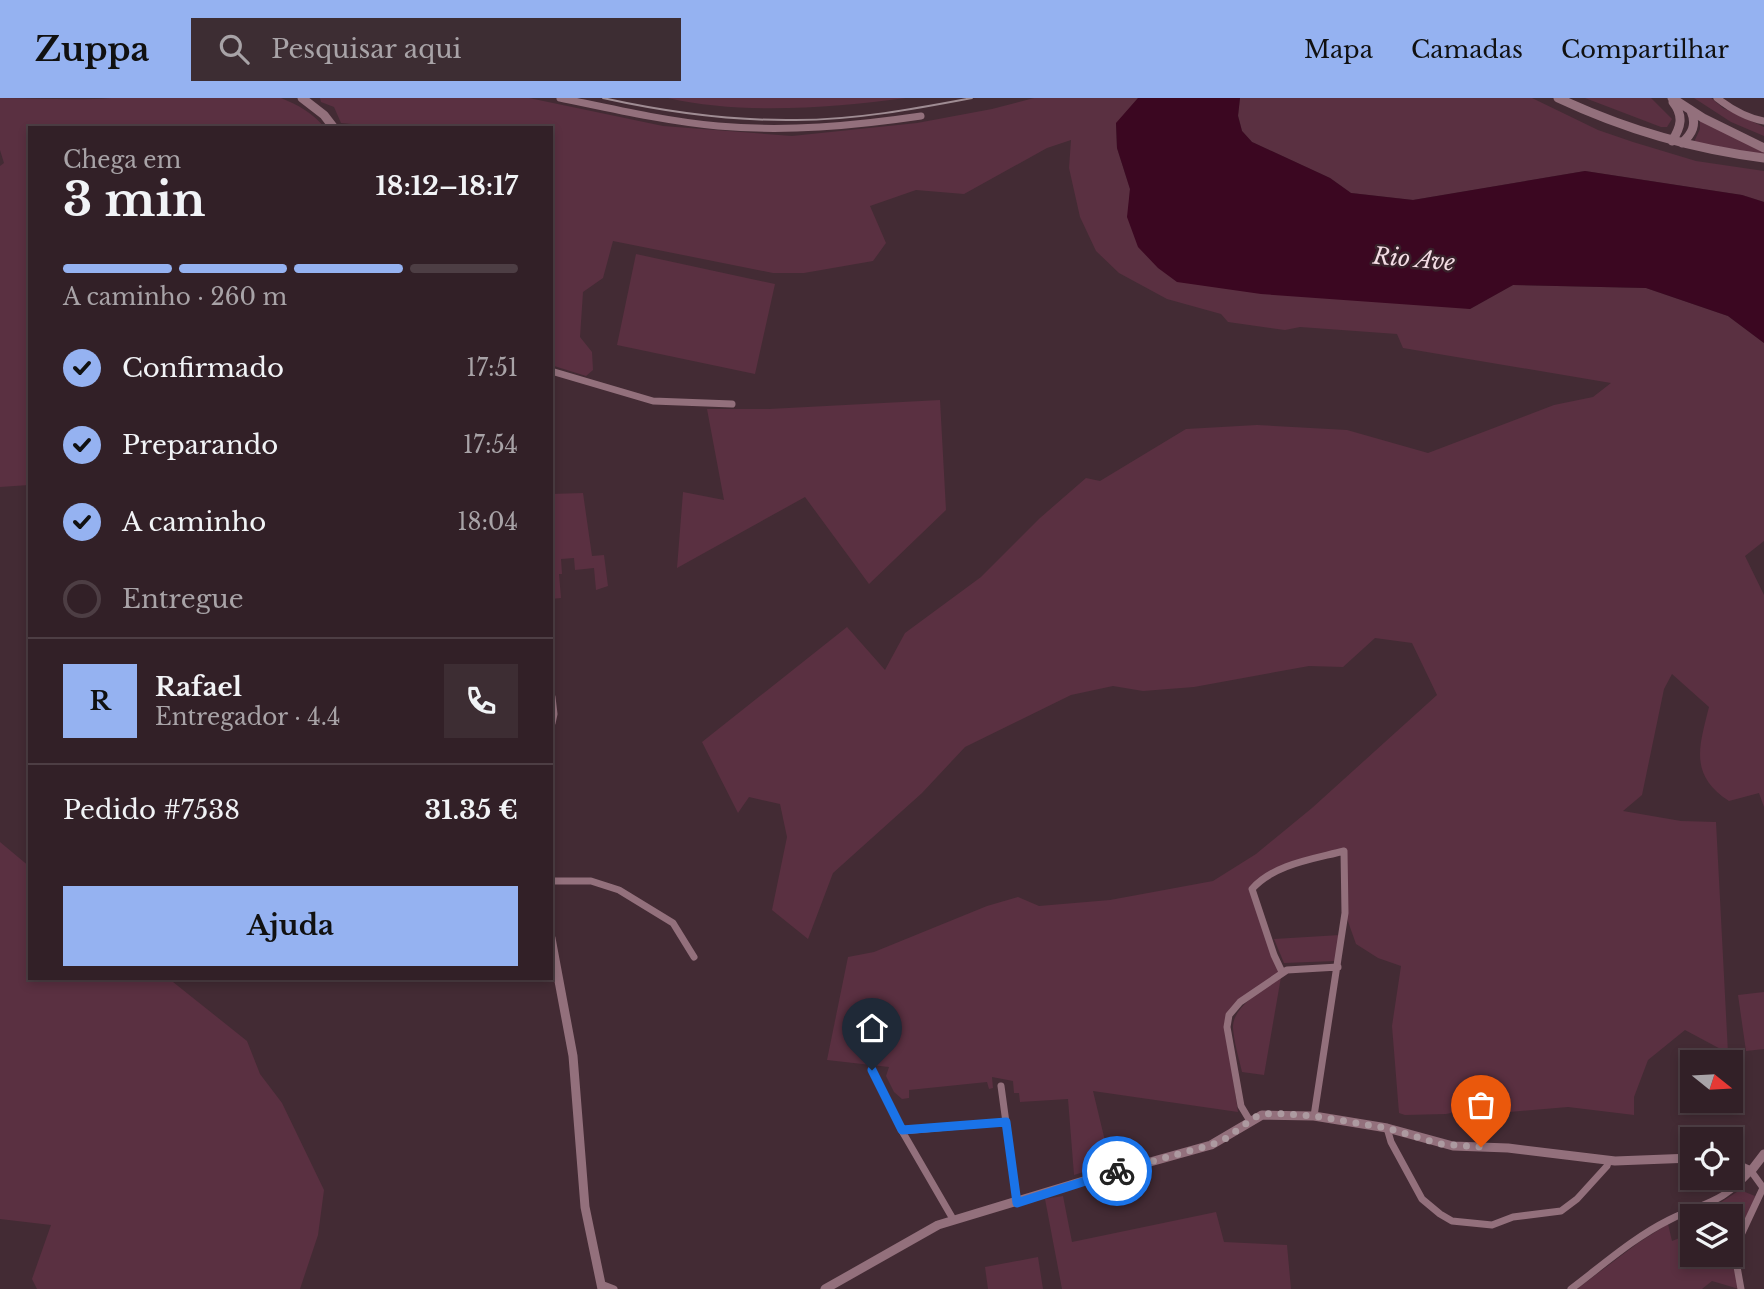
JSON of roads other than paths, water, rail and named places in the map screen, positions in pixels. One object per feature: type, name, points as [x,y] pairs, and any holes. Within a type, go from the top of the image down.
[{"type":"street","points":[[302,98],[324,115],[332,126]]},
{"type":"street","points":[[560,98],[662,119],[719,126],[785,129],[864,124],[921,116]]},
{"type":"street","points":[[1558,98],[1590,113],[1677,142],[1764,158]]},
{"type":"street","points":[[1671,98],[1681,114],[1677,142]]},
{"type":"street","points":[[1671,98],[1764,148]]},
{"type":"street","points":[[1717,98],[1752,119],[1764,121]]},
{"type":"street","points":[[1677,142],[1692,132],[1694,124],[1690,110]]},
{"type":"street","points":[[553,371],[653,401],[732,404]]},
{"type":"street","points":[[1282,972],[1252,889],[1258,882],[1285,867],[1344,851],[1345,914],[1314,1116]]},
{"type":"street","points":[[553,881],[591,881],[620,890],[673,923],[694,957]]},
{"type":"street","points":[[553,949],[573,1056],[585,1207],[601,1287],[614,1289]]},
{"type":"street","points":[[1250,1121],[1241,1106],[1227,1027],[1230,1015],[1240,1002],[1282,972],[1338,967]]},
{"type":"street","points":[[872,1070],[902,1130],[953,1219]]},
{"type":"street","points":[[1001,1086],[1017,1203]]},
{"type":"street","points":[[825,1289],[924,1232],[953,1219],[1017,1203],[1211,1145],[1225,1139],[1250,1121],[1272,1113],[1314,1116],[1387,1128],[1453,1146],[1508,1148],[1609,1160],[1680,1158]]},
{"type":"street","points":[[902,1130],[1006,1122]]},
{"type":"street","points":[[1387,1128],[1391,1142],[1422,1199],[1452,1221],[1492,1225],[1513,1217],[1561,1211],[1577,1199],[1607,1166],[1609,1160]]},
{"type":"street","points":[[1571,1289],[1637,1239],[1670,1220],[1709,1205],[1725,1195],[1751,1171],[1764,1154]]},
{"type":"street","points":[[1741,1289],[1734,1250],[1763,1188],[1751,1171],[1743,1167]]},
{"type":"water","name":"Rio Ave","points":[[1138,98],[1240,98],[1238,116],[1242,131],[1252,142],[1330,178],[1351,193],[1413,200],[1585,171],[1742,195],[1764,202],[1764,343],[1728,316],[1646,288],[1513,285],[1470,309],[1261,294],[1177,282],[1158,268],[1138,247],[1127,217],[1130,189],[1117,148],[1116,123]]},
{"type":"tram line","points":[[603,98],[699,115],[796,120],[862,116],[972,98]]}]
